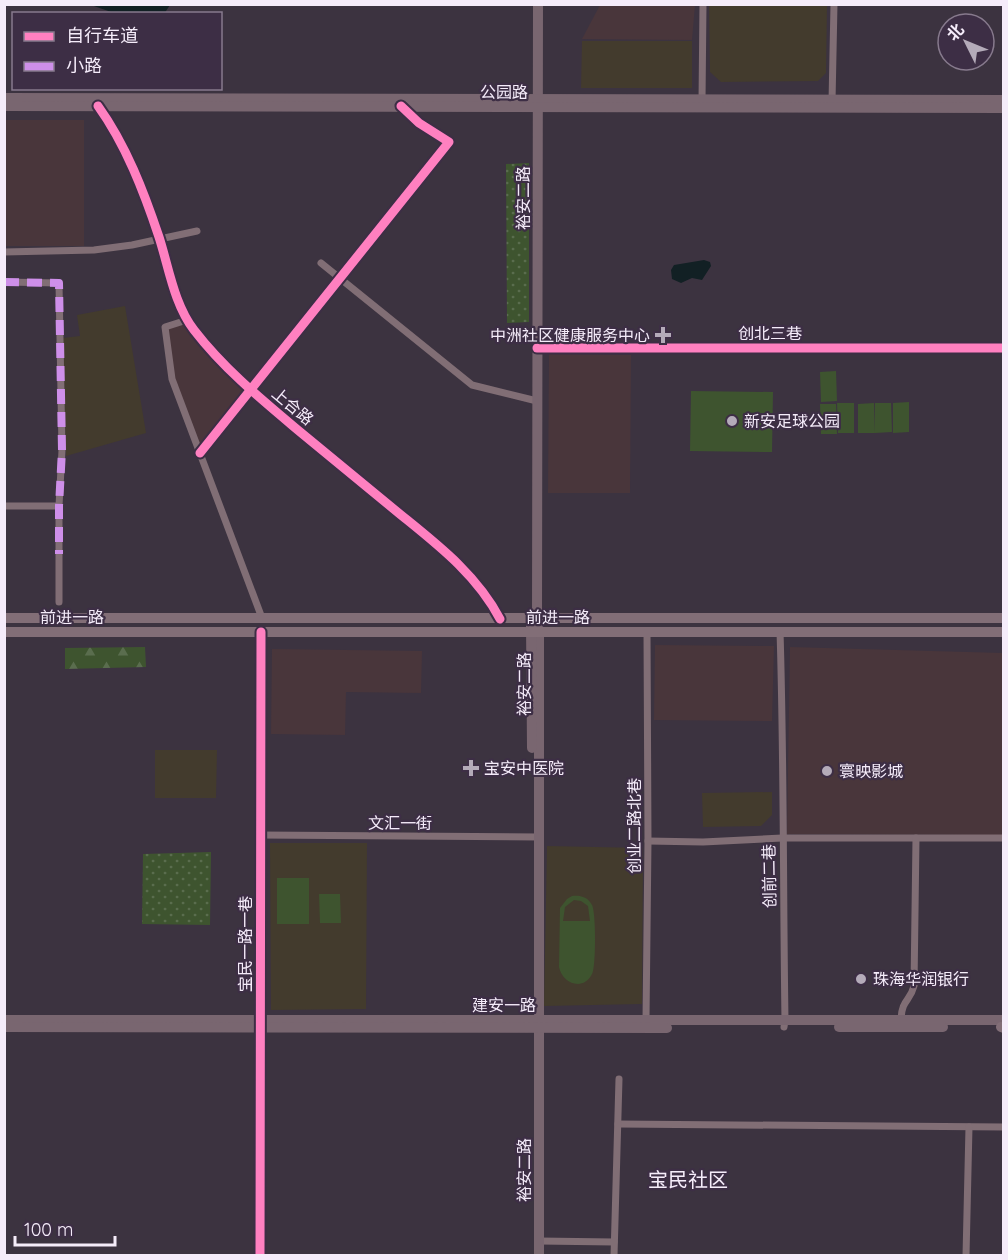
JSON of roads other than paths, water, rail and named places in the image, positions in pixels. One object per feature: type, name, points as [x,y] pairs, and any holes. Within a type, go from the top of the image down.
[{"type":"main road","name":"裕安二路","points":[[532,4],[537,348],[534,401]]},
{"type":"main road","name":"裕安二路","points":[[538,4],[535,103],[534,401],[538,1256]]},
{"type":"main road","name":"公园路","points":[[4,98],[832,104],[1004,108]]},
{"type":"main road","name":"公园路","points":[[832,104],[1004,100]]},
{"type":"main road","name":"公园路","points":[[4,106],[401,106],[535,103]]},
{"type":"main road","name":"前进一路","points":[[4,618],[1004,618]]},
{"type":"main road","points":[[633,632],[629,630],[627,624],[634,619]]},
{"type":"main road","name":"前进一路","points":[[4,632],[1004,632]]},
{"type":"main road","points":[[4,1013],[10,1027]]},
{"type":"main road","name":"建安一路","points":[[536,1024],[646,1020],[784,1024],[901,1019],[1003,1025]]},
{"type":"main road","name":"建安一路","points":[[4,1020],[10,1027],[260,1024],[1003,1025]]},
{"type":"main road","name":"裕安二路","points":[[532,1256],[536,1024]]},
{"type":"street","points":[[702,103],[703,4]]},
{"type":"street","points":[[832,104],[834,4]]},
{"type":"street","name":"上合路","points":[[98,106],[110,122],[132,166],[187,320],[207,345],[250,390],[465,570],[491,601],[500,619]]},
{"type":"street","points":[[110,122],[111,114],[116,106]]},
{"type":"street","points":[[200,453],[449,142],[419,123],[401,106]]},
{"type":"street","points":[[4,252],[94,250],[132,245],[197,231]]},
{"type":"street","points":[[321,263],[472,385],[534,401]]},
{"type":"street","points":[[4,282],[59,283],[62,450],[58,506],[59,602]]},
{"type":"street","points":[[187,320],[165,327],[172,379],[262,618]]},
{"type":"street","name":"创北三巷","points":[[537,348],[1004,348]]},
{"type":"street","points":[[4,506],[58,506]]},
{"type":"street","name":"创前二巷","points":[[780,631],[783,724],[784,1024]]},
{"type":"street","name":"宝民一路一巷","points":[[260,1256],[261,632]]},
{"type":"street","name":"创业二路北巷","points":[[646,1020],[647,632]]},
{"type":"street","name":"文汇一街","points":[[260,835],[535,837]]},
{"type":"street","points":[[648,841],[1004,837]]},
{"type":"street","points":[[901,1019],[901,1008],[912,993],[914,986],[916,838]]},
{"type":"street","points":[[614,1256],[619,1079]]},
{"type":"street","points":[[618,1124],[1004,1127]]},
{"type":"street","points":[[966,1256],[969,1127]]},
{"type":"street","points":[[539,1241],[614,1242]]},
{"type":"place","name":"中洲社区健康服务中心","points":[[663,335]]},
{"type":"place","name":"新安足球公园","points":[[732,421]]},
{"type":"place","name":"宝安中医院","points":[[471,768]]},
{"type":"place","name":"寰映影城","points":[[827,771]]},
{"type":"place","name":"珠海华润银行","points":[[861,979]]},
{"type":"district","name":"宝民社区","points":[[688,1180]]}]
